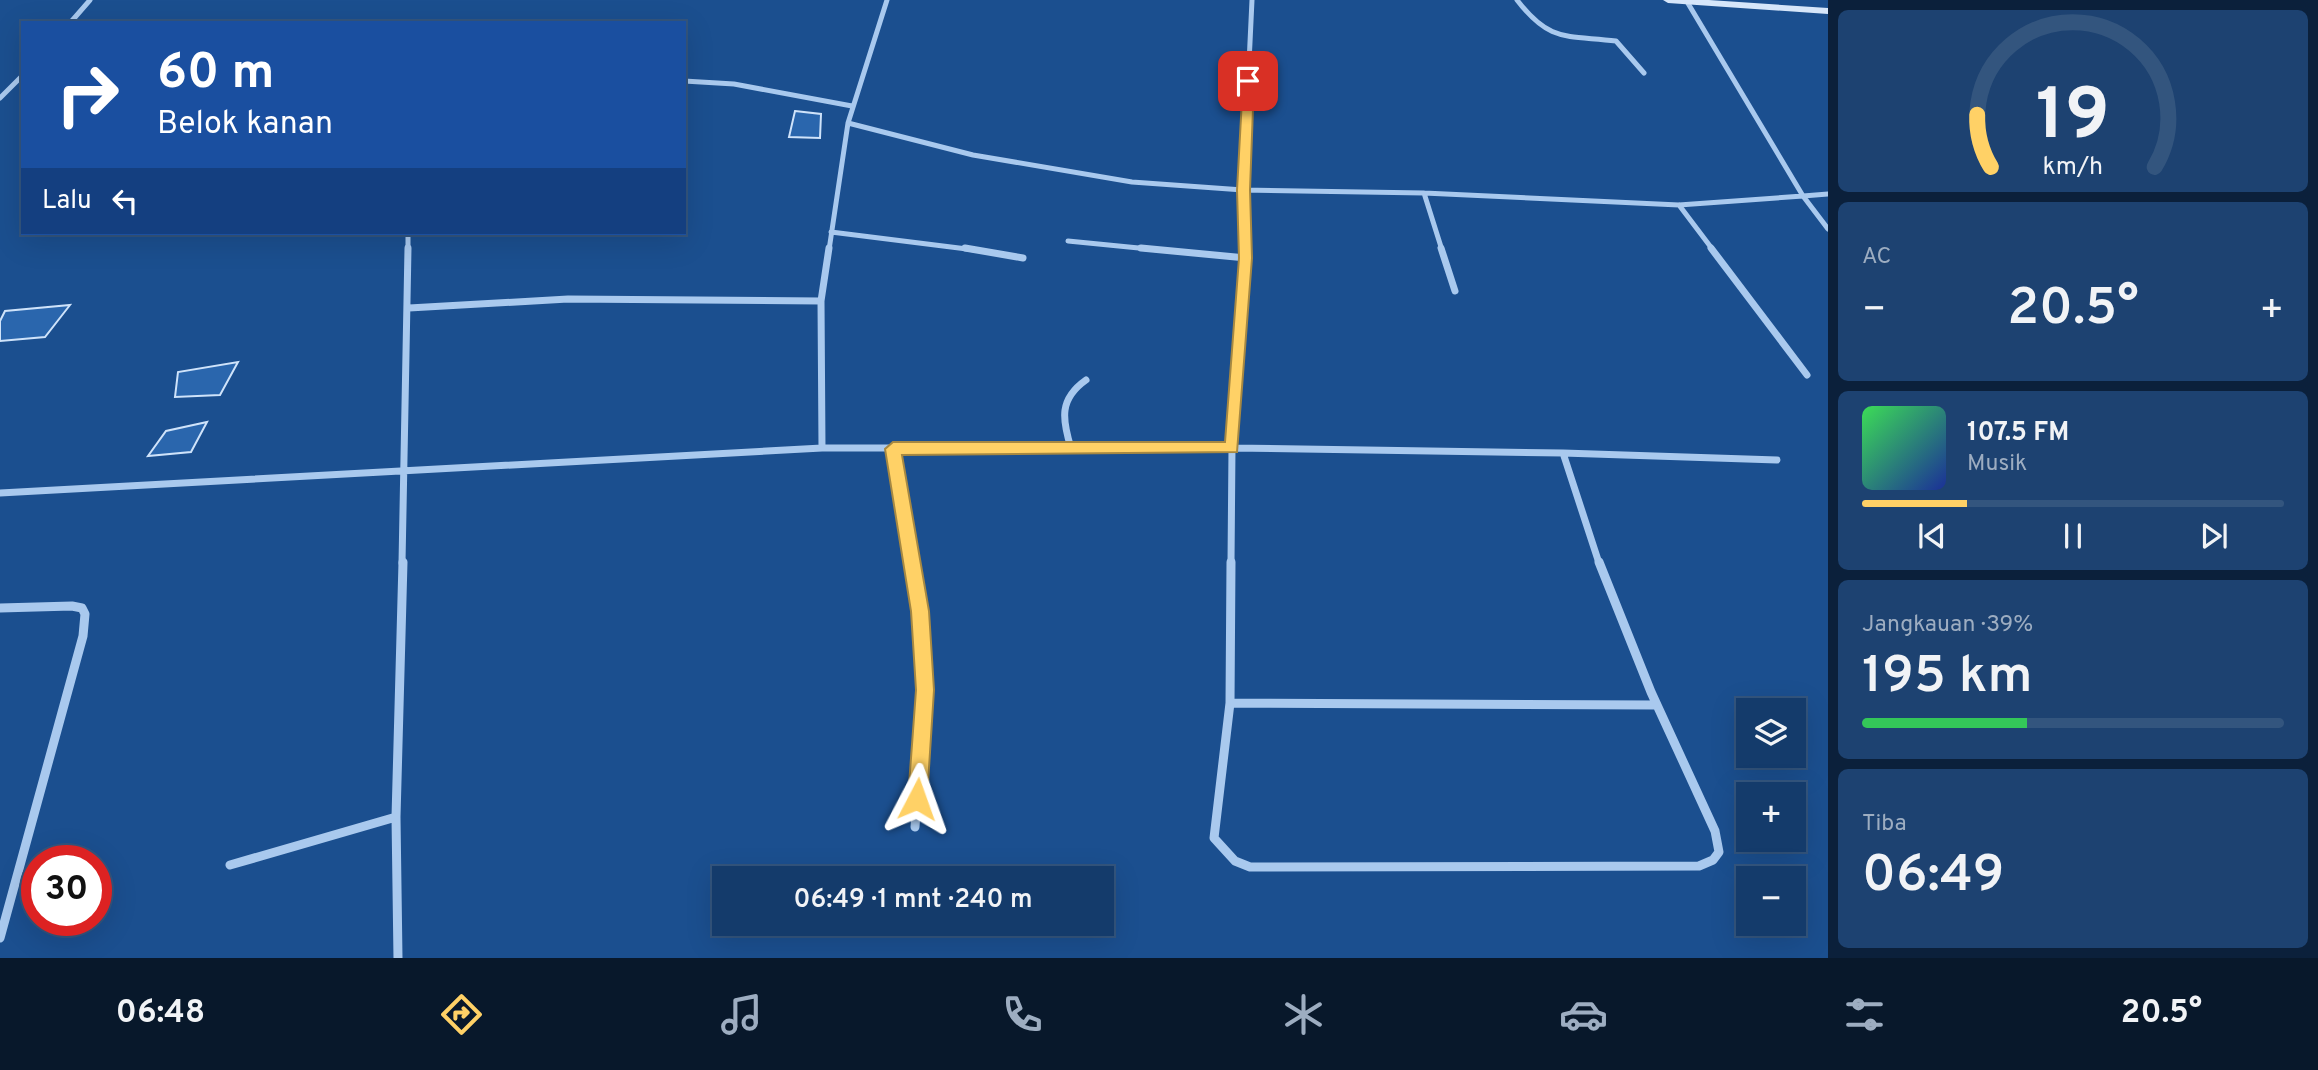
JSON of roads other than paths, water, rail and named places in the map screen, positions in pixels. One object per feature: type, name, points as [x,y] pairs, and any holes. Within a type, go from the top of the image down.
[{"type":"street","points":[[72,21],[90,0]]},
{"type":"street","points":[[822,448],[821,301],[831,232],[852,106],[887,0]]},
{"type":"street","points":[[1252,0],[1243,190],[1246,258],[1232,448],[1230,703],[1214,838],[1235,861],[1250,867],[1699,866],[1713,860],[1719,852],[1716,831],[1656,705],[1576,501],[1563,453]]},
{"type":"street","points":[[1517,0],[1534,22],[1550,33],[1616,41],[1644,73]]},
{"type":"street","points":[[1668,0],[1828,11]]},
{"type":"street","points":[[1687,1],[1803,196],[1828,229]]},
{"type":"street","points":[[0,98],[21,77]]},
{"type":"street","points":[[686,81],[734,84],[852,106]]},
{"type":"street","points":[[848,123],[973,155],[1132,183],[1243,190],[1424,193],[1679,205],[1828,194]]},
{"type":"street","points":[[1424,193],[1455,291]]},
{"type":"street","points":[[1679,205],[1807,375]]},
{"type":"street","points":[[831,232],[930,242],[1023,258]]},
{"type":"street","points":[[398,958],[396,817],[402,472],[409,308],[408,235]]},
{"type":"street","points":[[1068,241],[1246,258]]},
{"type":"street","points":[[409,308],[568,299],[821,301]]},
{"type":"street","points":[[1071,448],[1063,423],[1063,409],[1069,390],[1086,380]]},
{"type":"street","points":[[0,493],[822,448],[1232,448],[1563,453],[1777,460]]},
{"type":"street","points":[[893,449],[920,611],[924,677],[915,827]]},
{"type":"street","points":[[0,608],[72,606],[82,608],[85,614],[83,636],[0,938]]},
{"type":"street","points":[[1230,703],[1656,705]]},
{"type":"street","points":[[230,865],[396,817]]}]
